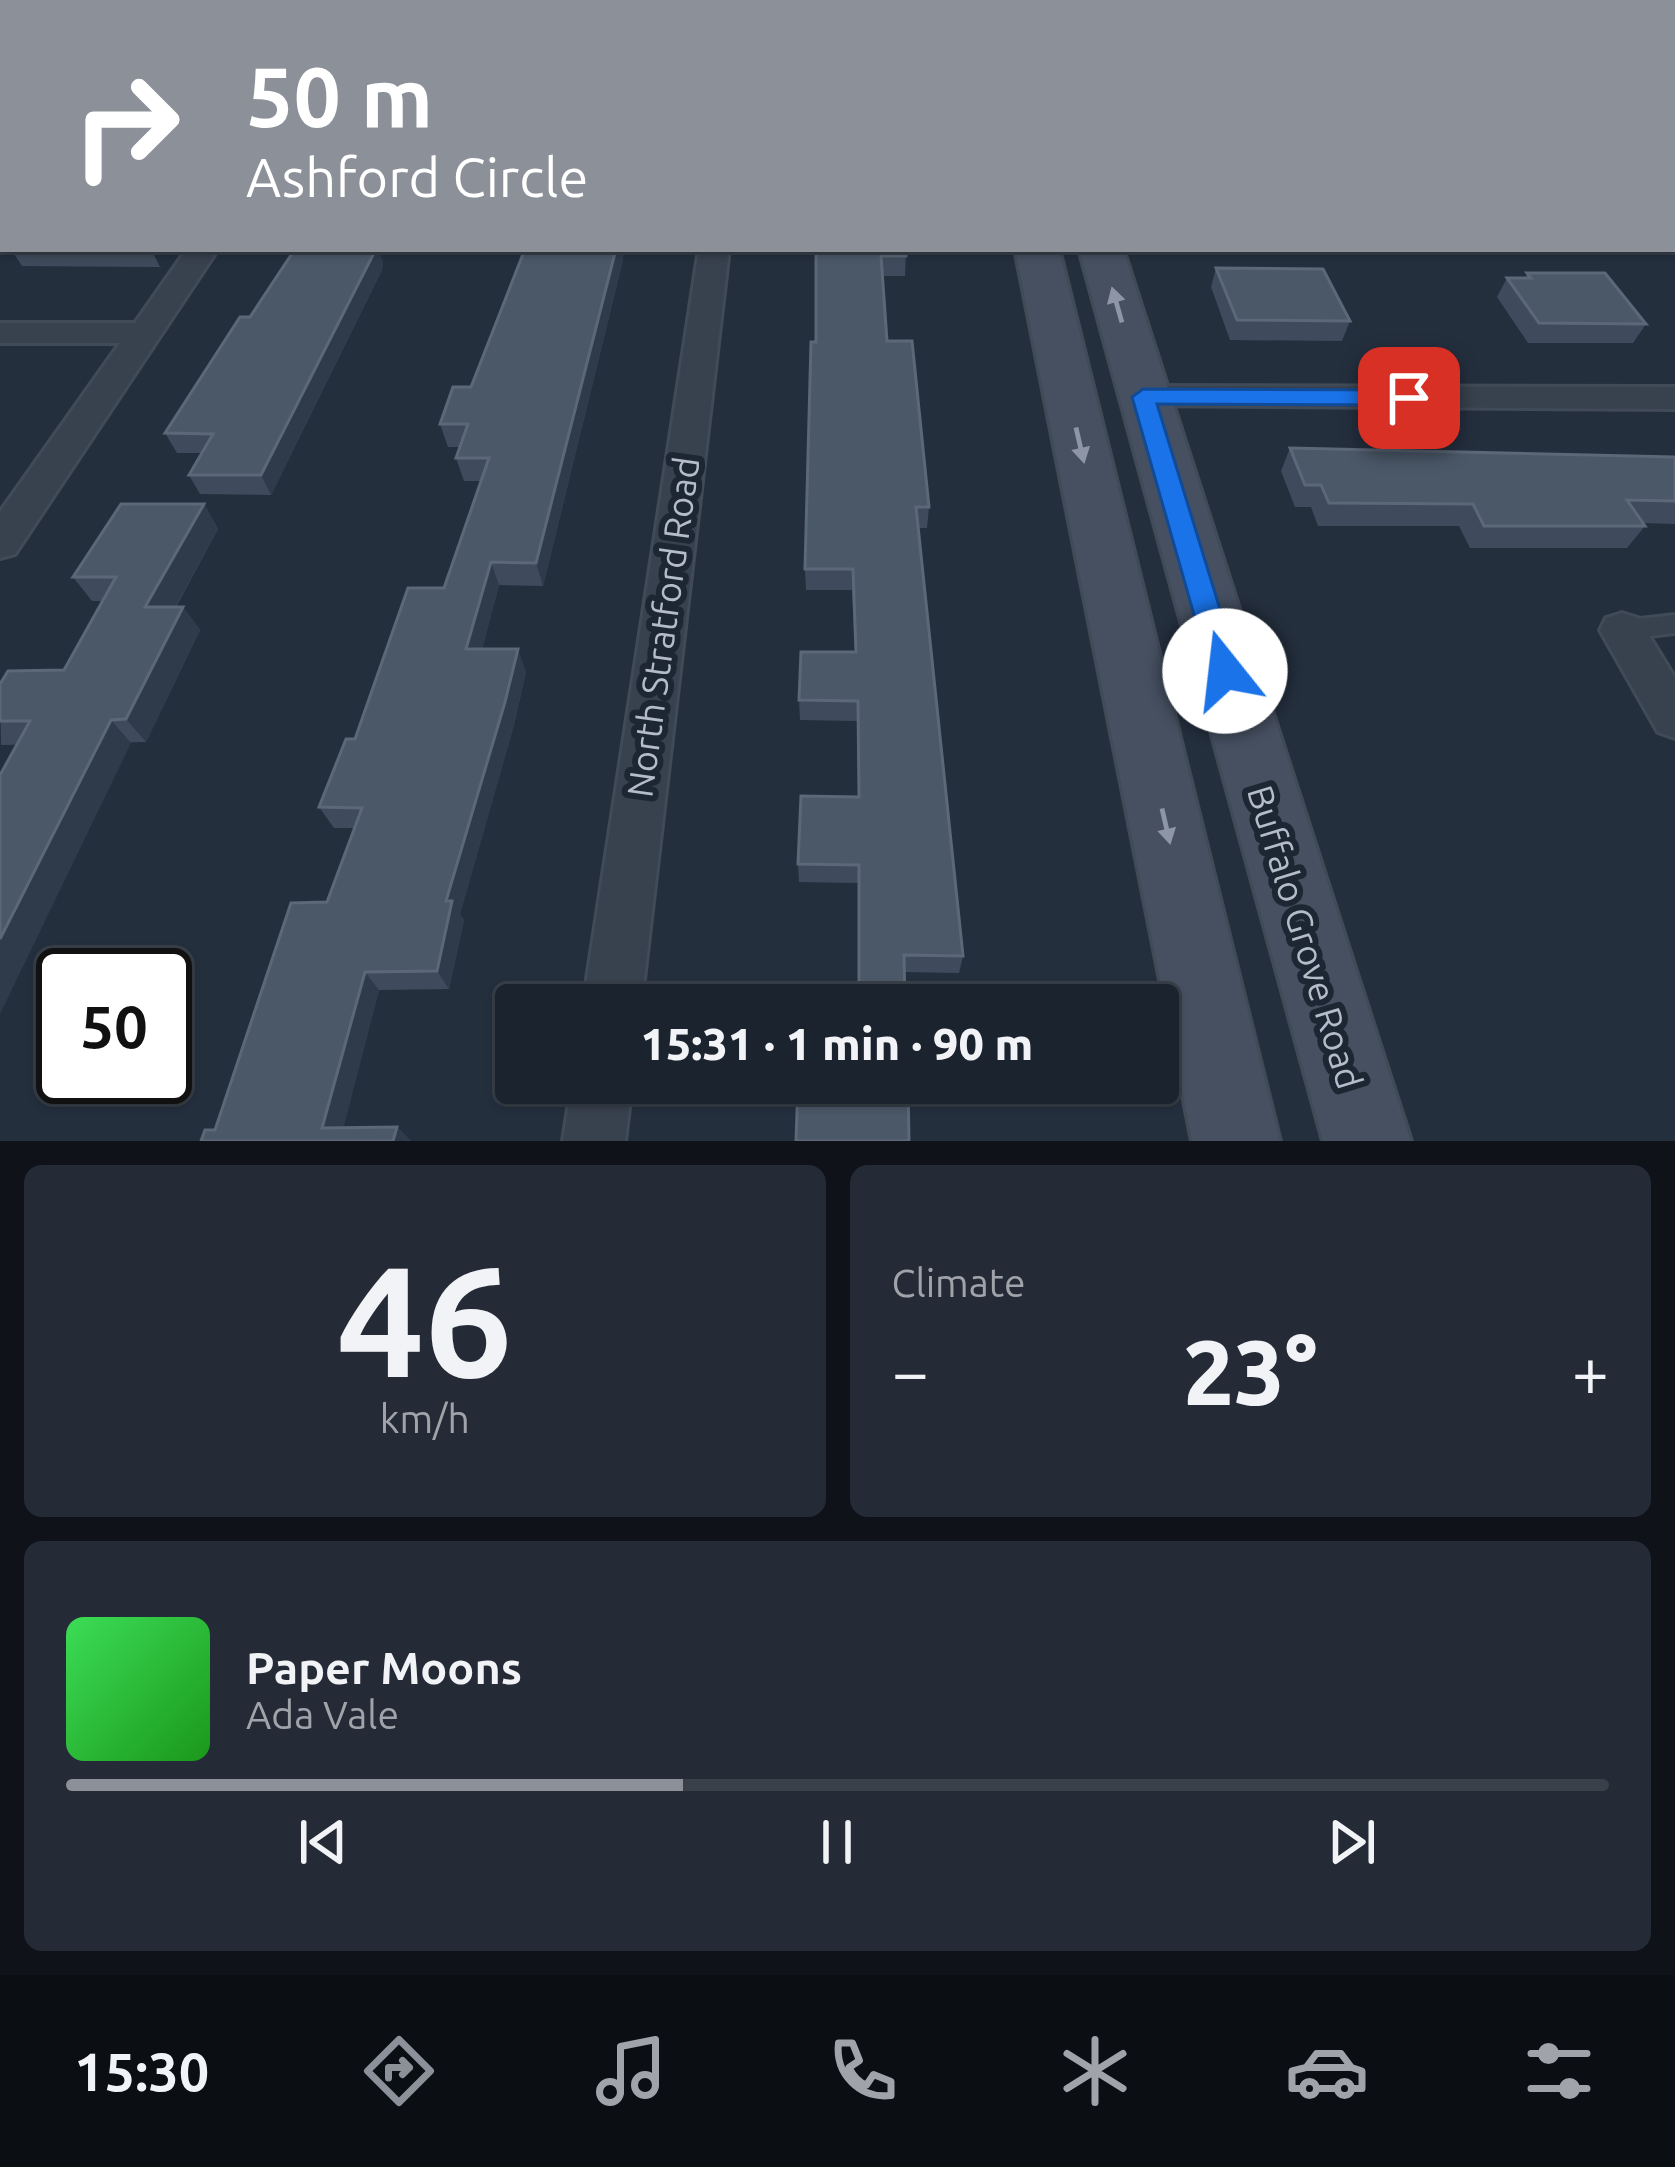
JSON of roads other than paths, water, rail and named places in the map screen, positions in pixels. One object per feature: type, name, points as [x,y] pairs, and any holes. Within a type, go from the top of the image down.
[{"type":"main road","points":[[1038,252],[1236,1141]]},
{"type":"main road","name":"Buffalo Grove Road","points":[[1102,252],[1367,1141]]},
{"type":"street","points":[[0,543],[201,252]]},
{"type":"street","name":"North Stratford Road","points":[[615,984],[714,252]]},
{"type":"street","points":[[0,333],[146,333]]},
{"type":"street","points":[[1143,397],[1675,398]]},
{"type":"street","points":[[1622,631],[1675,718]]},
{"type":"street","points":[[594,1141],[599,1104]]},
{"type":"lane","points":[[1622,631],[1675,624]]}]
